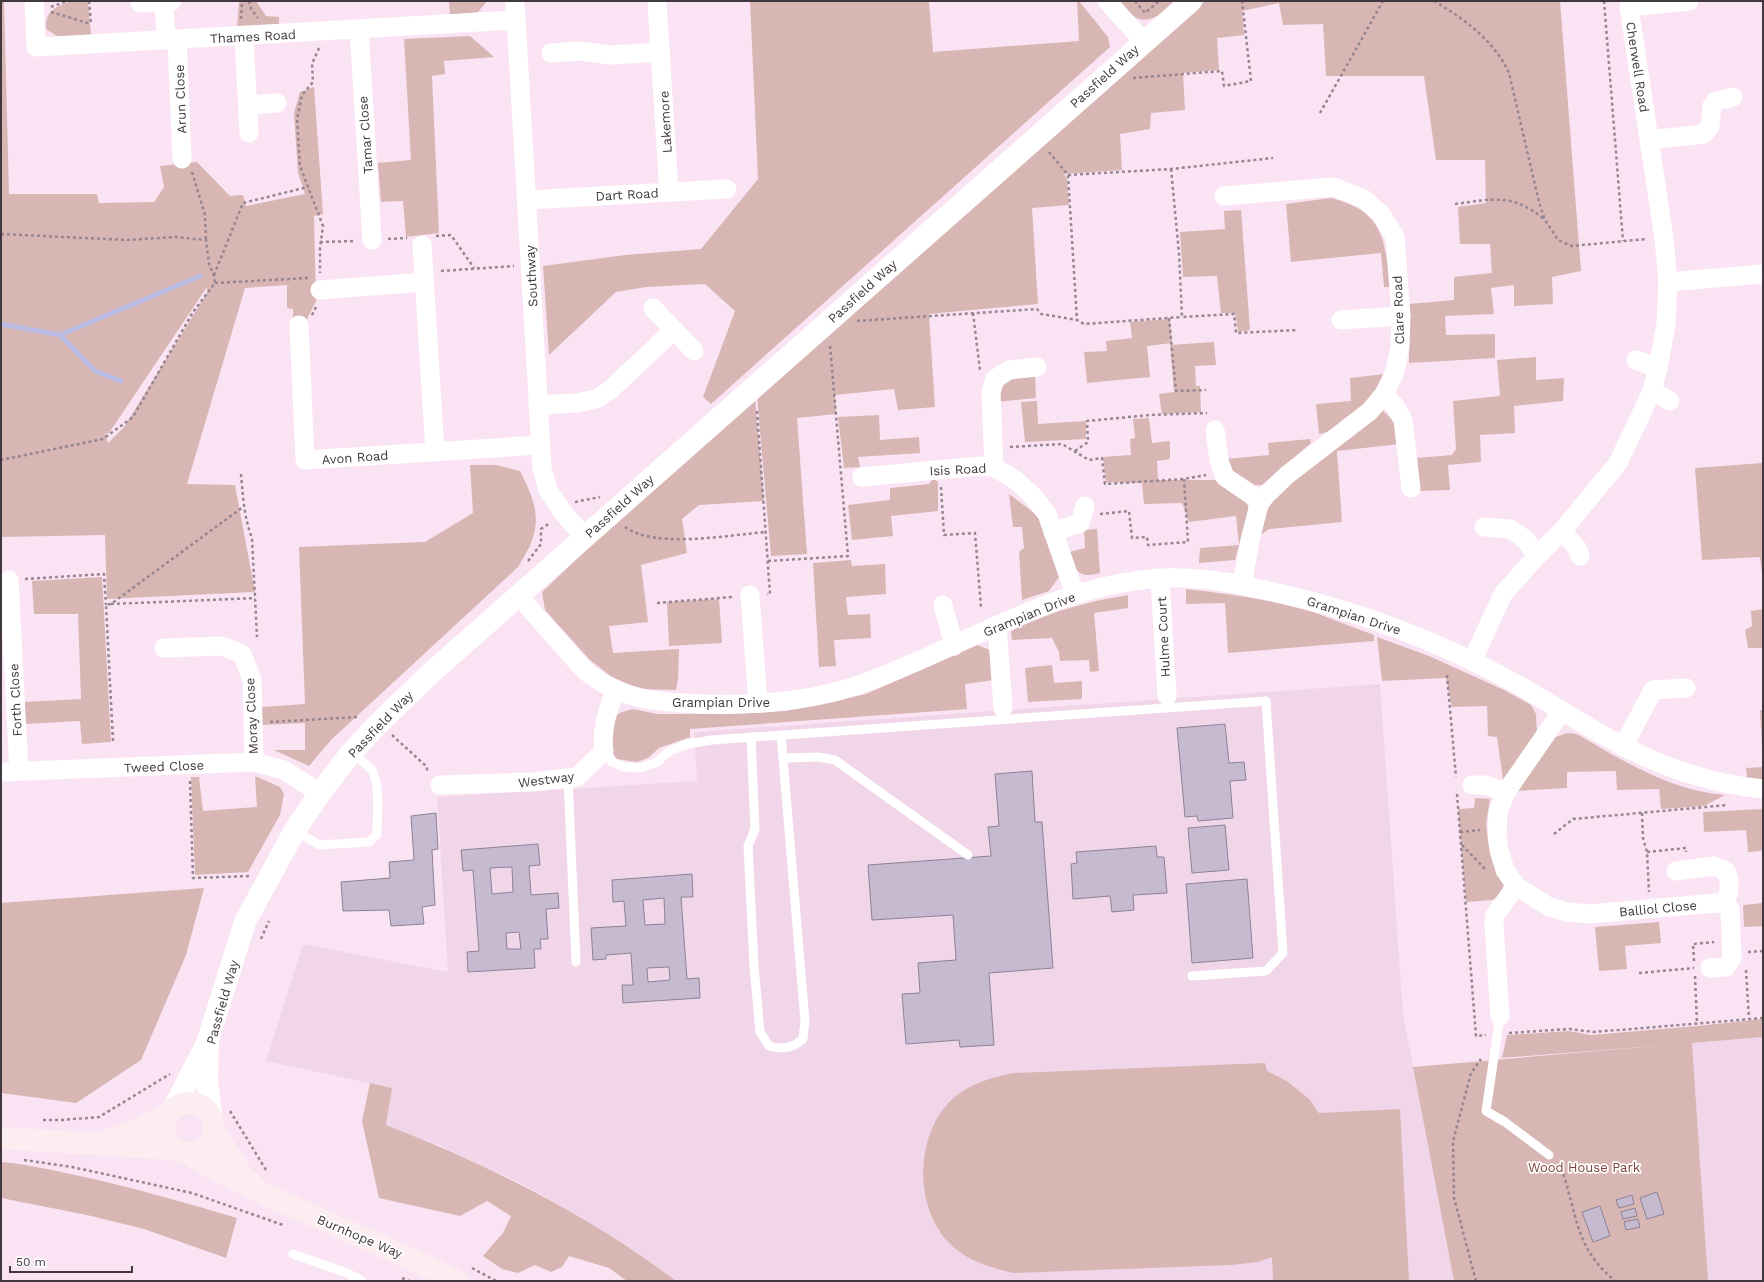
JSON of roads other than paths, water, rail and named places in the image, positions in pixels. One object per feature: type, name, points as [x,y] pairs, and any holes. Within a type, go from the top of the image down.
[{"type":"main road","points":[[181,1104],[194,1104],[205,1108],[218,1118],[209,1145],[200,1152],[182,1152],[169,1144],[164,1129],[165,1121],[171,1111],[181,1104]]},
{"type":"main road","name":"Burnhope Way","points":[[97,1144],[139,1129],[171,1111]]},
{"type":"main road","name":"Burnhope Way","points":[[218,1118],[244,1178],[263,1193]]},
{"type":"main road","name":"Burnhope Way","points":[[1,1138],[97,1144],[182,1152],[225,1176],[409,1257],[464,1274]]},
{"type":"street","name":"Thames Road","points":[[34,1],[36,47],[172,39],[244,37],[516,20]]},
{"type":"street","name":"Arun Close","points":[[168,1],[187,165]]},
{"type":"street","points":[[140,3],[168,1]]},
{"type":"street","name":"Southway","points":[[515,1],[542,468],[548,490],[564,514],[585,537]]},
{"type":"street","name":"Lakemore","points":[[657,1],[669,192]]},
{"type":"street","points":[[1107,1],[1144,42]]},
{"type":"street","name":"Passfield Way","points":[[218,1118],[207,1081],[208,1040],[245,922],[295,830],[320,793],[378,723],[430,673],[519,596],[1190,1]]},
{"type":"street","name":"Cherwell Road","points":[[1472,661],[1503,594],[1562,531],[1618,463],[1652,392],[1666,324],[1668,282],[1664,238],[1629,7],[1689,1]]},
{"type":"street","name":"Tamar Close","points":[[359,30],[372,240]]},
{"type":"street","points":[[244,37],[249,133]]},
{"type":"street","points":[[551,53],[580,51],[611,55],[660,52]]},
{"type":"street","points":[[1649,140],[1704,134],[1710,126],[1712,106],[1716,101],[1733,97]]},
{"type":"street","points":[[248,105],[277,103]]},
{"type":"street","name":"Clare Road","points":[[1224,196],[1301,183],[1334,187],[1364,200],[1381,214],[1394,237],[1401,316],[1400,347],[1395,372],[1384,394],[1370,411],[1287,475],[1260,501]]},
{"type":"street","name":"Dart Road","points":[[527,200],[727,189]]},
{"type":"street","points":[[422,244],[435,452]]},
{"type":"street","points":[[1668,282],[1763,274]]},
{"type":"street","points":[[320,283],[424,277]]},
{"type":"street","points":[[653,308],[694,351]]},
{"type":"street","points":[[1341,320],[1401,316]]},
{"type":"street","name":"Avon Road","points":[[298,325],[305,460],[540,445]]},
{"type":"street","points":[[538,405],[577,403],[596,399],[610,390],[674,330]]},
{"type":"street","points":[[1636,360],[1658,368]]},
{"type":"street","points":[[994,467],[991,392],[995,379],[1009,370],[1038,367]]},
{"type":"street","points":[[1652,392],[1670,401]]},
{"type":"street","points":[[1384,394],[1395,406],[1403,420],[1411,488]]},
{"type":"street","points":[[1212,422],[1219,461],[1225,477],[1260,501],[1250,540],[1242,585]]},
{"type":"street","name":"Isis Road","points":[[862,477],[980,466],[994,467],[1014,478],[1032,495],[1047,514],[1075,594]]},
{"type":"street","points":[[1053,532],[1080,523],[1083,511]]},
{"type":"street","points":[[1484,527],[1510,529],[1525,539],[1537,556]]},
{"type":"street","points":[[1562,531],[1577,548],[1580,556]]},
{"type":"street","name":"Grampian Drive","points":[[519,596],[589,674],[615,690],[636,698],[659,702],[711,704],[758,703],[806,699],[853,686],[893,672],[997,626],[1075,594],[1117,584],[1160,578],[1194,578],[1242,585],[1310,600],[1373,619],[1424,638],[1520,686],[1623,746],[1681,772],[1746,787],[1763,789]]},
{"type":"street","name":"Hulme Court","points":[[1160,578],[1167,696]]},
{"type":"street","name":"Forth Close","points":[[9,580],[10,772]]},
{"type":"street","points":[[750,595],[758,703]]},
{"type":"street","points":[[943,605],[954,646]]},
{"type":"street","points":[[997,626],[1003,708]]},
{"type":"street","name":"Moray Close","points":[[164,648],[222,646],[242,654],[252,679],[254,762]]},
{"type":"street","points":[[1623,746],[1653,690],[1686,688]]},
{"type":"street","points":[[604,751],[602,737],[604,723],[615,690]]},
{"type":"street","name":"Balliol Close","points":[[1562,711],[1506,792],[1498,812],[1497,836],[1505,870],[1516,886],[1549,907],[1567,912],[1589,914],[1716,903],[1724,904]]},
{"type":"street","name":"Westway","points":[[434,780],[533,782],[577,777],[604,751]]},
{"type":"street","name":"Tweed Close","points":[[10,772],[254,762],[284,770],[320,793]]},
{"type":"street","points":[[1462,788],[1485,785],[1506,792]]},
{"type":"street","points":[[1676,871],[1714,866],[1726,871],[1729,887],[1728,897],[1724,904],[1730,909],[1732,958],[1726,967],[1710,968]]},
{"type":"street","points":[[1498,1025],[1494,923],[1495,915],[1516,886]]},
{"type":"street","points":[[171,1111],[208,1040]]},
{"type":"lane","points":[[604,751],[612,762],[624,766],[640,768],[657,762],[668,752],[687,744],[751,737],[1266,701],[1283,953],[1266,971],[1192,976]]},
{"type":"lane","points":[[751,737],[755,828],[748,846],[754,966],[760,1032],[769,1046],[781,1049],[794,1046],[804,1039],[805,1021],[781,735]]},
{"type":"lane","points":[[295,830],[319,845],[369,842],[377,834],[377,784],[374,774],[370,768],[352,753]]},
{"type":"lane","points":[[784,758],[818,758],[835,760],[968,855]]},
{"type":"lane","points":[[568,778],[576,962]]},
{"type":"lane","points":[[1498,1025],[1486,1111],[1505,1122],[1549,1155]]},
{"type":"lane","points":[[293,1254],[347,1273],[362,1281]]},
{"type":"waterway","points":[[1,324],[60,335],[200,276]]},
{"type":"waterway","points":[[60,335],[95,371],[121,381]]},
{"type":"park label","name":"Wood House Park","points":[[1584,1167]]}]
